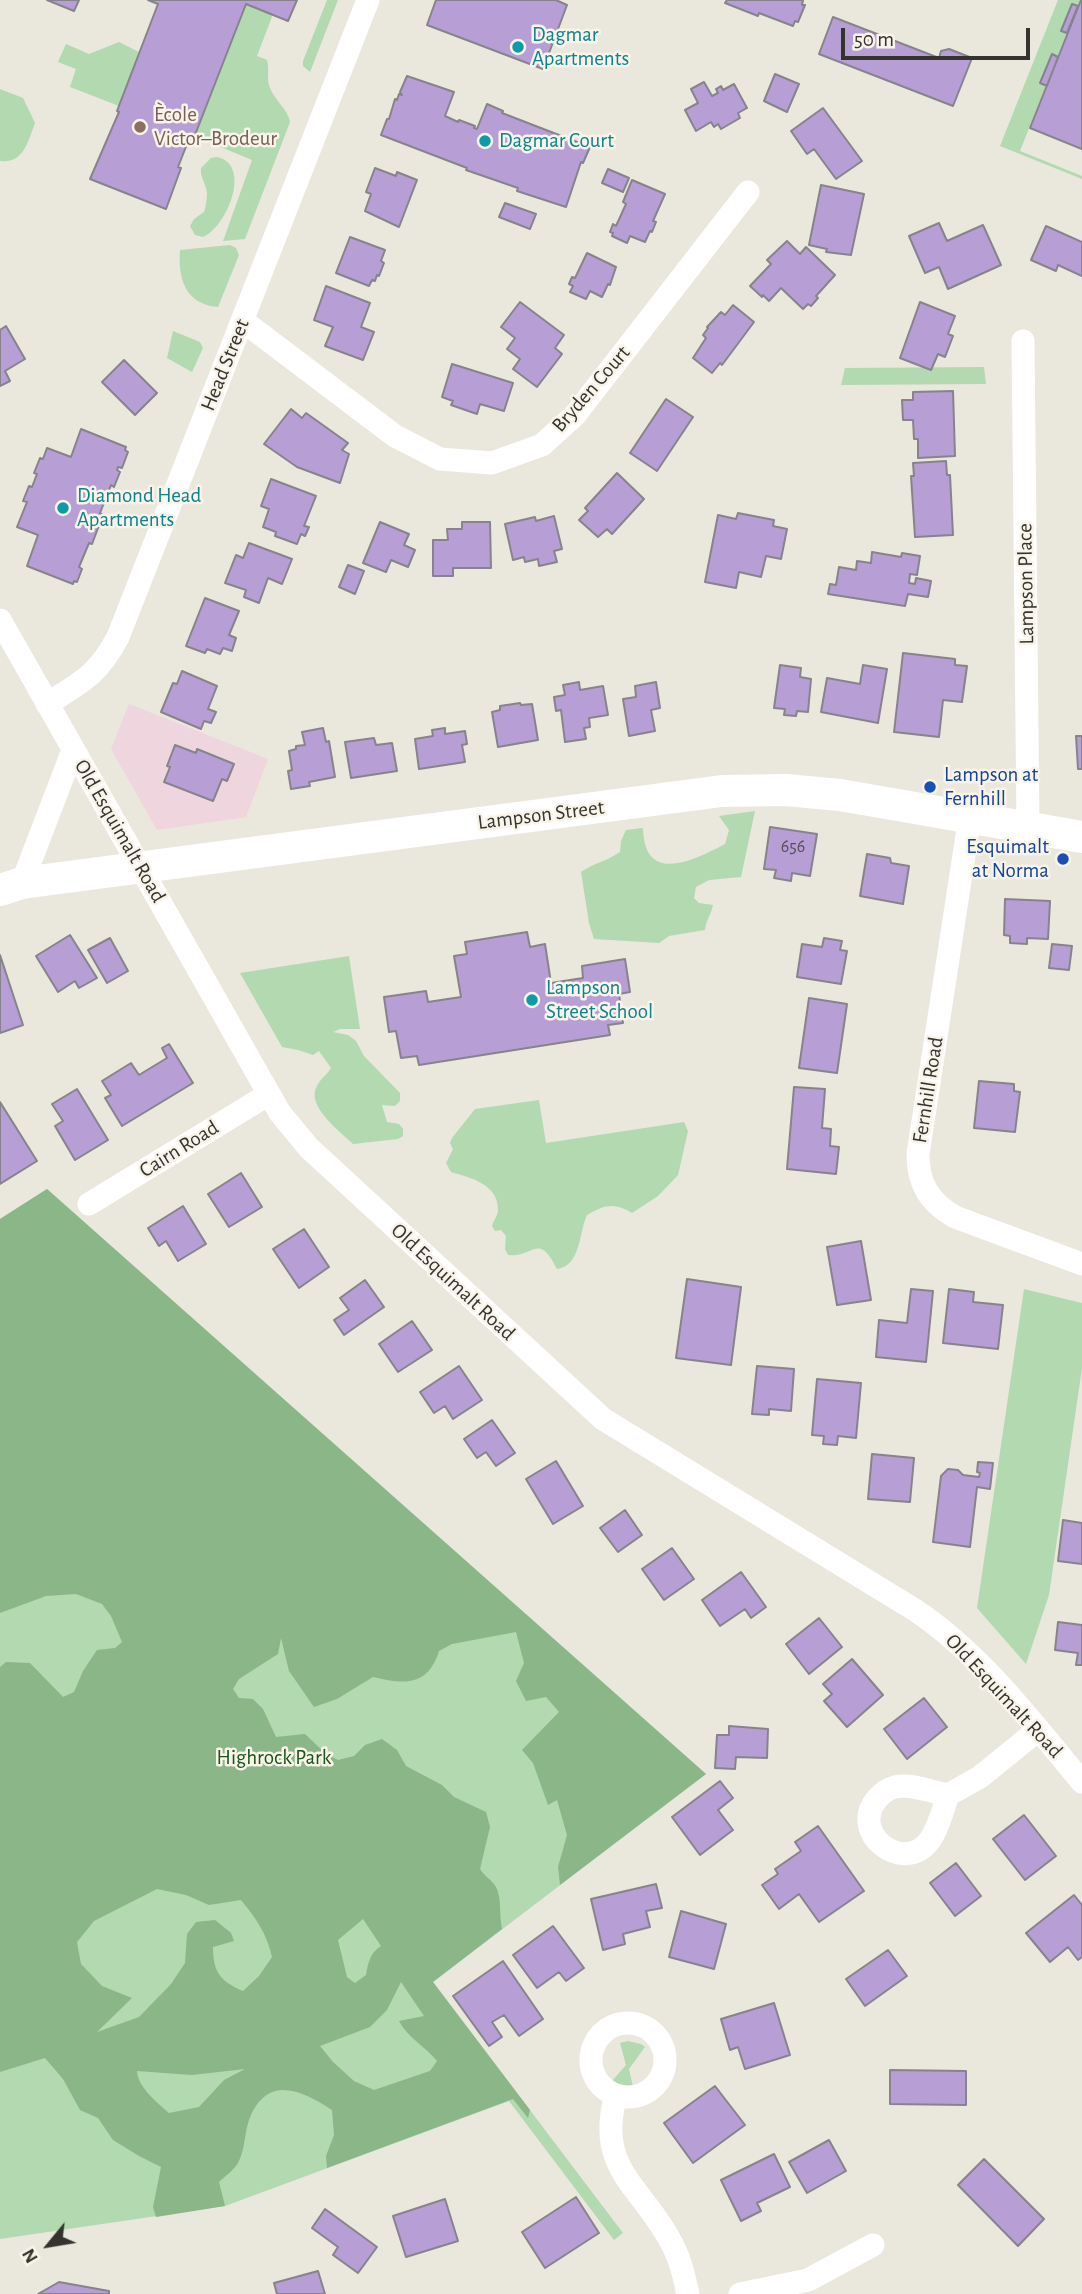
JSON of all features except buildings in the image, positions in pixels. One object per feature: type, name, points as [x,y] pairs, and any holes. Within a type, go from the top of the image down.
[{"type":"main road","name":"Lampson Street","points":[[11,886],[722,792],[786,790],[840,795],[1082,837]]},
{"type":"street","name":"Head Street","points":[[47,704],[92,676],[105,661],[118,637],[368,0]]},
{"type":"street","name":"Bryden Court","points":[[243,321],[395,436],[440,459],[492,463],[542,445],[575,415],[748,192]]},
{"type":"street","name":"Lampson Place","points":[[1024,341],[1028,827]]},
{"type":"street","name":"Old Esquimalt Road","points":[[0,620],[269,1094],[294,1131],[325,1164],[603,1419],[934,1623],[969,1653],[1082,1782]]},
{"type":"street","points":[[11,886],[73,750]]},
{"type":"street","name":"Fernhill Road","points":[[970,816],[918,1154],[918,1170],[926,1192],[942,1209],[955,1217],[1082,1264]]},
{"type":"street","name":"Cairn Road","points":[[89,1205],[269,1094]]},
{"type":"street","points":[[948,1795],[980,1777],[1038,1730]]},
{"type":"street","points":[[616,2095],[610,2123],[611,2144],[617,2163],[671,2241],[679,2259],[688,2294]]},
{"type":"street","points":[[740,2294],[808,2280],[873,2245]]},
{"type":"shaded area","points":[[129,704],[268,759],[246,817],[157,830],[111,749]]},
{"type":"green space","points":[[327,0],[338,0],[310,72],[303,66],[303,61]]},
{"type":"green space","points":[[1058,0],[1080,0],[1020,151],[1082,176],[1082,179],[1000,146]]},
{"type":"green space","points":[[246,4],[273,14],[257,56],[267,60],[270,88],[290,122],[245,239],[223,241],[252,160],[194,136]]},
{"type":"green space","points":[[119,42],[139,52],[119,106],[70,87],[76,69],[58,62],[66,44],[89,54]]},
{"type":"green space","points":[[0,89],[23,98],[35,123],[24,150],[15,159],[8,161],[0,161]]},
{"type":"green space","points":[[217,157],[228,162],[233,172],[232,197],[220,222],[203,237],[195,235],[190,226],[194,219],[204,212],[206,205],[207,193],[201,168],[211,158]]},
{"type":"green space","points":[[230,245],[236,248],[239,255],[218,307],[198,301],[182,280],[180,250]]},
{"type":"green space","points":[[173,331],[200,342],[203,348],[192,372],[167,358]]},
{"type":"green space","points":[[984,367],[986,384],[841,385],[845,368]]},
{"type":"green space","points":[[755,811],[741,877],[709,880],[696,887],[694,898],[699,903],[713,905],[705,930],[669,936],[659,943],[594,939],[581,872],[620,852],[626,830],[643,828],[645,846],[652,857],[661,863],[672,864],[699,857],[725,844],[729,830],[719,816]]},
{"type":"green space","points":[[349,956],[360,1029],[340,1029],[333,1032],[348,1035],[356,1041],[364,1056],[400,1093],[400,1101],[395,1106],[382,1105],[387,1122],[399,1124],[403,1129],[403,1136],[398,1139],[353,1144],[333,1126],[320,1110],[315,1094],[318,1084],[331,1068],[319,1051],[313,1055],[282,1047],[240,973]]},
{"type":"green space","points":[[539,1100],[546,1143],[684,1122],[688,1131],[678,1175],[658,1196],[632,1213],[620,1207],[609,1206],[587,1215],[575,1255],[565,1267],[557,1269],[551,1258],[540,1249],[508,1255],[505,1249],[506,1236],[501,1230],[495,1231],[492,1226],[498,1211],[494,1194],[482,1184],[451,1172],[446,1163],[453,1149],[450,1143],[452,1138],[475,1109]]},
{"type":"green space","name":"Highrock Park","points":[[47,1189],[706,1774],[433,1982],[623,2233],[614,2240],[509,2101],[225,2206],[0,2239],[0,1219]]},
{"type":"green space","name":"Highrock Park","points":[[47,1189],[706,1774],[560,1885],[558,1867],[567,1835],[557,1800],[548,1805],[533,1763],[522,1750],[559,1712],[546,1697],[526,1701],[516,1681],[524,1663],[516,1632],[452,1644],[439,1651],[429,1671],[422,1677],[405,1682],[373,1677],[337,1699],[314,1707],[289,1671],[281,1638],[278,1654],[239,1679],[233,1689],[239,1698],[253,1699],[263,1709],[276,1737],[305,1734],[326,1754],[338,1760],[354,1756],[365,1745],[382,1739],[397,1750],[406,1766],[442,1785],[454,1797],[486,1812],[490,1827],[480,1869],[498,1891],[502,1929],[433,1982],[530,2110],[528,2118],[513,2099],[327,2168],[326,2156],[334,2135],[332,2110],[299,2093],[278,2091],[268,2094],[259,2102],[251,2115],[238,2163],[219,2182],[225,2206],[156,2217],[153,2207],[161,2167],[113,2140],[98,2118],[80,2110],[63,2079],[45,2058],[0,2072],[0,1667],[6,1662],[30,1663],[63,1697],[74,1692],[83,1671],[97,1650],[115,1648],[122,1642],[111,1616],[102,1604],[76,1594],[46,1596],[0,1613],[0,1219]],"holes":[[[157,1889],[186,1895],[209,1905],[241,1900],[260,1927],[272,1957],[259,1976],[243,1991],[223,1979],[214,1963],[213,1947],[234,1941],[231,1933],[215,1920],[196,1922],[187,1934],[185,1963],[171,1984],[139,2017],[97,2032],[132,1998],[102,1986],[81,1964],[77,1942],[94,1921]],[[363,1919],[381,1946],[372,1955],[366,1975],[355,1983],[347,1977],[338,1940]],[[401,1982],[424,2016],[399,2021],[437,2061],[430,2071],[374,2090],[354,2081],[320,2046],[370,2027],[387,2010]],[[245,2069],[224,2080],[199,2107],[169,2113],[144,2089],[137,2071],[192,2075]]]},
{"type":"green space","points":[[1024,1289],[1082,1303],[1082,1368],[1049,1595],[1026,1664],[977,1608]]},
{"type":"green space","points":[[628,2041],[645,2047],[629,2069],[633,2087],[616,2085],[612,2081],[626,2065],[620,2043]]},
{"type":"place","name":"Dagmar Apartments","points":[[518,47]]},
{"type":"place","name":"Ècole Victor–Brodeur","points":[[140,127]]},
{"type":"place","name":"Dagmar Court","points":[[485,141]]},
{"type":"place","name":"Diamond Head Apartments","points":[[63,508]]},
{"type":"place","name":"Lampson at Fernhill","points":[[930,787]]},
{"type":"place","name":"Esquimalt at Norma","points":[[1063,859]]},
{"type":"place","name":"Lampson Street School","points":[[532,1000]]}]
